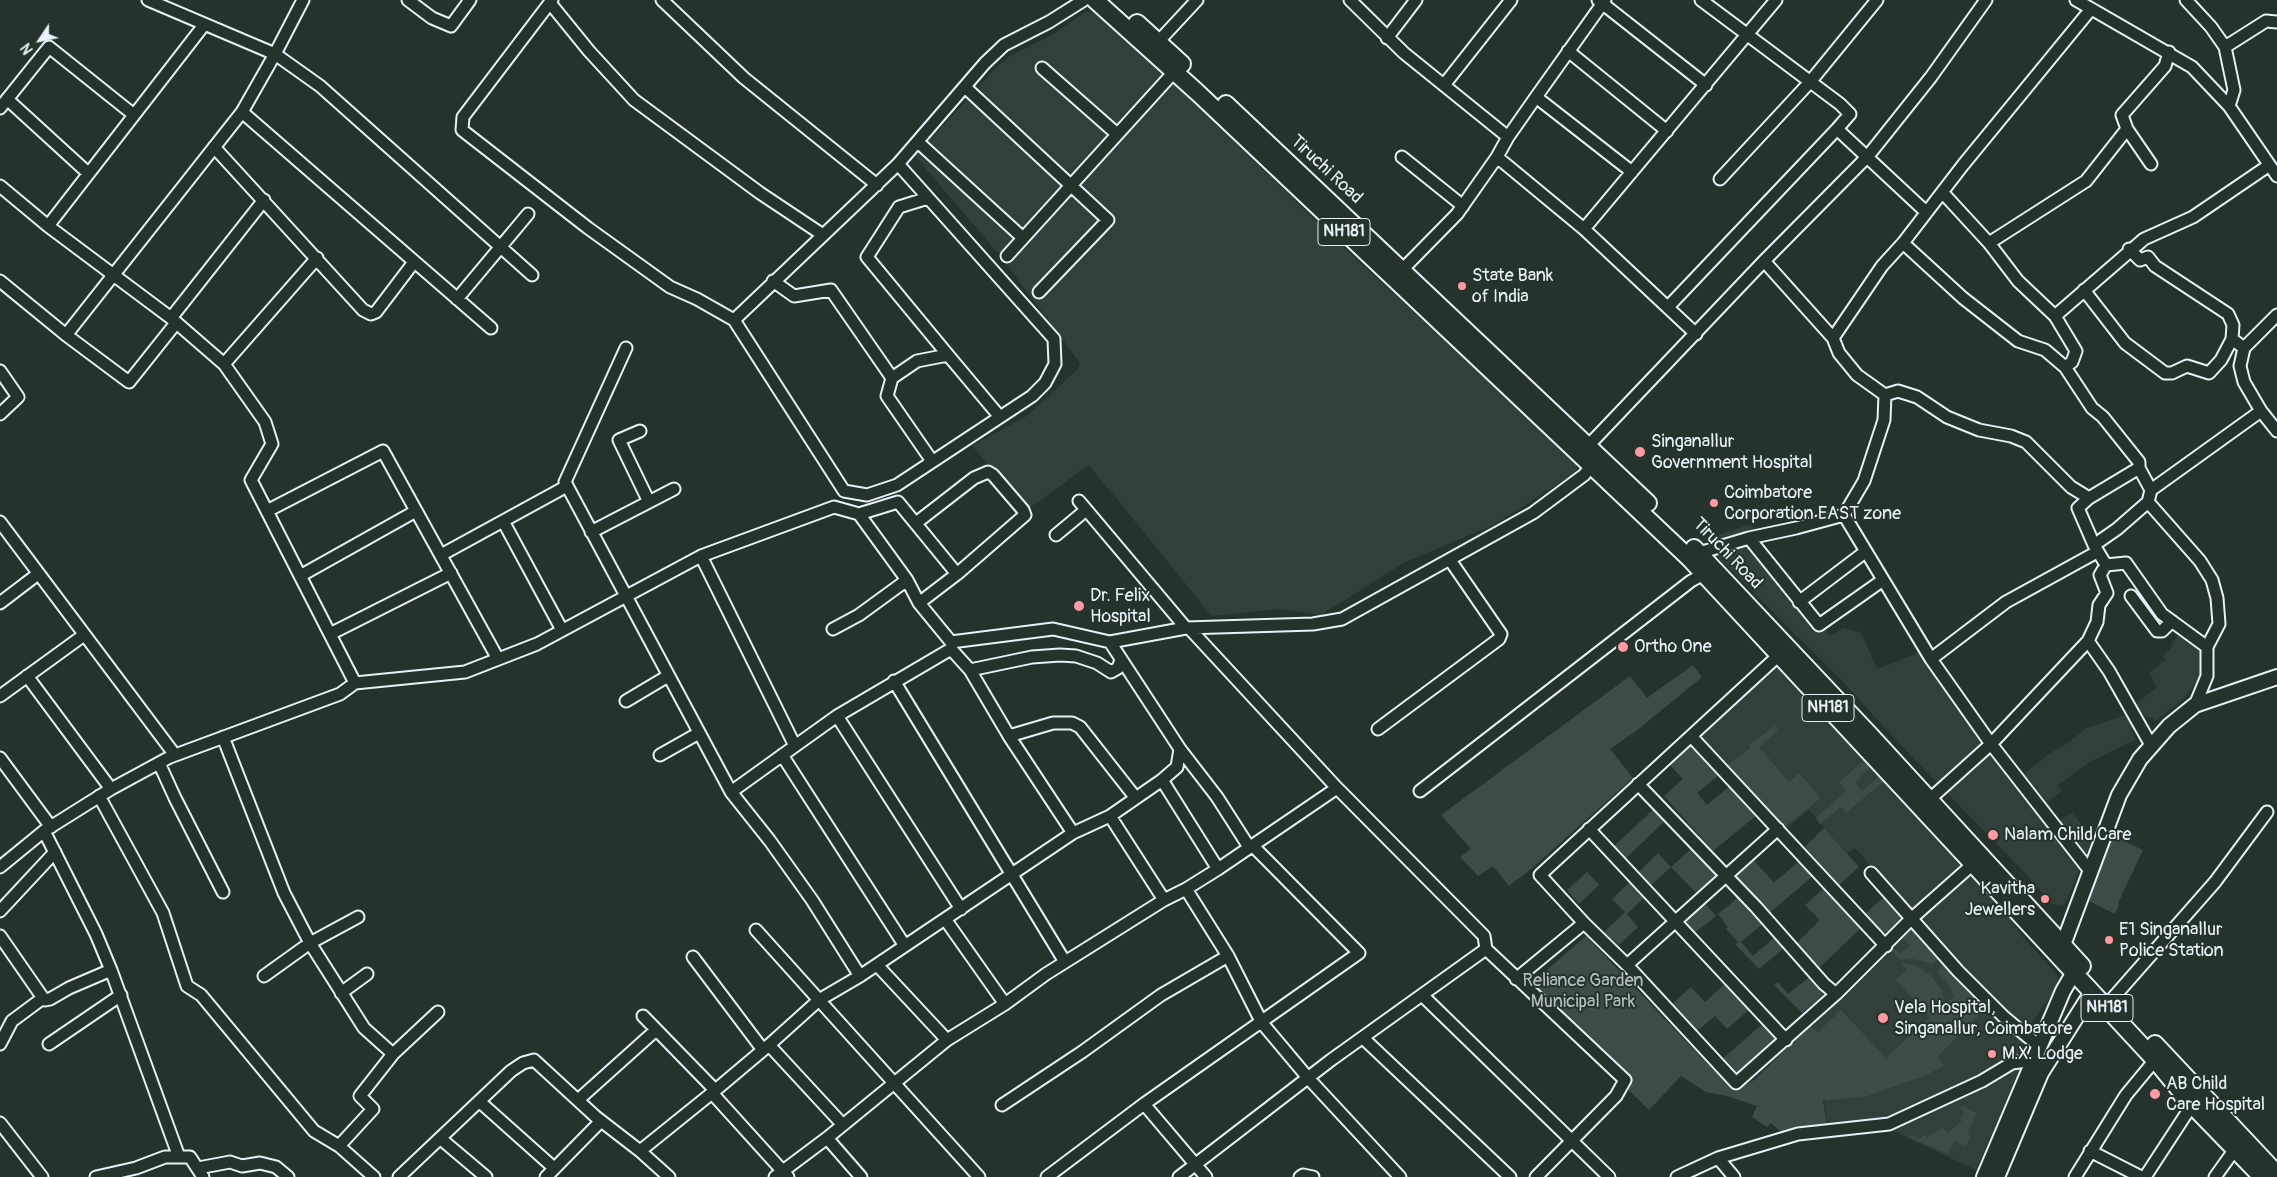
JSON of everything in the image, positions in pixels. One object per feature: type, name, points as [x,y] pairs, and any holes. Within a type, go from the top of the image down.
[{"type":"highway","name":"Tiruchi Road","points":[[1095,0],[1592,465],[1704,574],[1779,655],[1867,741],[1930,799],[2061,949]]},
{"type":"highway","name":"Tiruchi Road","points":[[1111,0],[1402,270],[1699,552],[1867,741],[1973,864],[2113,998],[2277,1174]]},
{"type":"highway","name":"NH181","points":[[2061,949],[2074,972],[2155,1060],[2192,1105],[2262,1177]]},
{"type":"main road","points":[[2061,949],[2119,794],[2140,759],[2151,745],[2169,726],[2195,705],[2277,678]]},
{"type":"main road","points":[[1984,1177],[2063,991],[2074,972]]},
{"type":"main road","points":[[1997,1177],[2041,1073],[2092,992]]},
{"type":"street","points":[[148,0],[275,54],[320,86],[501,245],[532,275]]},
{"type":"street","points":[[66,336],[242,112],[303,0]]},
{"type":"street","points":[[408,0],[432,18],[451,26],[470,0]]},
{"type":"street","points":[[662,0],[677,17],[744,78],[876,184]]},
{"type":"street","points":[[734,320],[898,164],[985,63],[1004,45],[1049,22],[1084,0]]},
{"type":"street","points":[[1158,42],[1196,0]]},
{"type":"street","points":[[1350,0],[1387,38],[1508,137]]},
{"type":"street","points":[[1387,38],[1416,0]]},
{"type":"street","points":[[1444,85],[1511,0]]},
{"type":"street","points":[[1668,307],[1850,114],[1840,104],[1748,34],[1700,0]]},
{"type":"street","points":[[1584,230],[1776,0]]},
{"type":"street","points":[[1720,179],[1810,82],[1877,0]]},
{"type":"street","points":[[1588,446],[1764,261],[1868,156],[1930,77],[1986,0]]},
{"type":"street","points":[[2076,0],[2192,67],[2229,106],[2268,166],[2277,176]]},
{"type":"street","points":[[2186,0],[2211,27],[2225,47],[2234,90],[2229,106]]},
{"type":"street","points":[[823,235],[760,193],[634,100],[589,51],[551,1],[463,117],[462,130],[588,228],[670,288],[697,299],[734,320],[844,491],[867,495],[897,485],[1032,396],[1046,383],[1055,364],[1054,339],[898,164]]},
{"type":"street","points":[[1402,270],[1463,206],[1602,1],[1706,85]]},
{"type":"street","points":[[1834,338],[1882,266],[1903,243],[2024,89],[2091,9]]},
{"type":"street","points":[[2225,47],[2266,22],[2277,22]]},
{"type":"street","points":[[48,226],[204,25]]},
{"type":"street","points":[[88,173],[3,104],[49,47],[134,115]]},
{"type":"street","points":[[1568,52],[1667,131]]},
{"type":"street","points":[[2151,164],[2127,129],[2122,114],[2165,66],[2169,52]]},
{"type":"street","points":[[1042,68],[1117,134]]},
{"type":"street","points":[[1007,256],[1174,72]]},
{"type":"street","points":[[964,87],[1108,220],[1038,292]]},
{"type":"street","points":[[1536,97],[1632,172]]},
{"type":"street","points":[[242,112],[491,328]]},
{"type":"street","points":[[1837,129],[1926,212]]},
{"type":"street","points":[[1989,243],[2086,181],[2127,129]]},
{"type":"street","points":[[918,142],[1023,238]]},
{"type":"street","points":[[214,147],[363,310],[371,314],[376,312],[414,262]]},
{"type":"street","points":[[1402,157],[1463,206]]},
{"type":"street","points":[[1497,157],[1584,230],[1696,334]]},
{"type":"street","points":[[2055,316],[2130,249],[2144,239],[2193,217],[2268,166]]},
{"type":"street","points":[[0,186],[48,226],[174,321],[224,364],[265,422],[272,444],[251,480],[355,683]]},
{"type":"street","points":[[1943,193],[1989,243],[2018,281],[2055,316],[2076,351],[2072,362],[2065,367]]},
{"type":"street","points":[[928,198],[899,206],[867,257],[1000,417]]},
{"type":"street","points":[[0,281],[66,336],[130,382],[264,200]]},
{"type":"street","points":[[457,298],[528,214]]},
{"type":"street","points":[[1903,243],[1963,298],[2018,342],[2045,350],[2065,367],[2092,408],[2139,462],[2139,468],[2151,490]]},
{"type":"street","points":[[2084,290],[2125,343],[2165,373],[2172,373],[2187,366],[2209,373],[2222,360],[2232,339],[2233,325],[2228,314],[2155,266],[2148,257],[2140,260],[2130,249]]},
{"type":"street","points":[[224,364],[316,258]]},
{"type":"street","points":[[1764,261],[1834,338],[1839,353],[1857,375],[1885,395]]},
{"type":"street","points":[[773,281],[794,296],[831,290],[892,378]]},
{"type":"street","points":[[2277,315],[2244,348],[2240,366],[2244,382],[2261,411],[2277,431]]},
{"type":"street","points":[[2232,339],[2244,348]]},
{"type":"street","points":[[626,348],[565,482],[731,792],[770,841],[812,900],[860,976]]},
{"type":"street","points":[[932,462],[887,396],[892,378],[917,361],[948,355]]},
{"type":"street","points":[[0,371],[18,397],[0,414]]},
{"type":"street","points":[[1885,395],[1898,391],[1917,397],[1947,417],[1971,427],[2011,436],[2026,442],[2071,487],[2089,498]]},
{"type":"street","points":[[1699,552],[1844,515],[1864,481],[1884,420],[1885,395]]},
{"type":"street","points":[[1931,658],[2006,602],[2096,549],[2148,502],[2151,490],[2261,411]]},
{"type":"street","points":[[640,431],[619,440],[649,502]]},
{"type":"street","points":[[267,511],[383,451],[498,659]]},
{"type":"street","points":[[859,514],[907,580],[919,603],[951,642],[1053,629],[1110,642],[1187,628],[1313,624],[1342,618],[1534,513],[1584,475],[1592,465]]},
{"type":"street","points":[[2106,566],[2096,549],[2078,508],[2089,498],[2139,468]]},
{"type":"street","points":[[916,523],[974,478],[988,472],[993,475],[1023,510],[1025,515],[1023,519],[957,574],[919,603]]},
{"type":"street","points":[[441,555],[567,486]]},
{"type":"street","points":[[591,532],[674,488]]},
{"type":"street","points":[[0,867],[48,829],[99,796],[175,755],[340,694],[355,683],[465,672],[537,644],[701,556],[834,507],[859,514],[898,502],[957,574]]},
{"type":"street","points":[[2148,502],[2200,562],[2212,580],[2218,598],[2219,624],[2208,646],[2207,676],[2195,705]]},
{"type":"street","points":[[1056,535],[1082,505],[1187,628],[1337,788],[1484,936],[1486,949],[1625,1080],[1616,1096],[1536,1177]]},
{"type":"street","points":[[300,576],[416,511]]},
{"type":"street","points":[[1844,515],[1931,658],[1991,744],[2090,871]]},
{"type":"street","points":[[503,521],[562,630]]},
{"type":"street","points":[[0,522],[175,755]]},
{"type":"street","points":[[1749,538],[1819,625],[1883,580]]},
{"type":"street","points":[[1799,602],[1865,552]]},
{"type":"street","points":[[701,556],[795,746]]},
{"type":"street","points":[[1378,729],[1499,639],[1501,634],[1450,560]]},
{"type":"street","points":[[2106,566],[2126,564],[2157,608],[2208,646]]},
{"type":"street","points":[[1930,799],[1991,744],[2088,641],[2097,622],[2099,605],[2107,593],[2100,575],[2106,566]]},
{"type":"street","points":[[0,603],[38,574]]},
{"type":"street","points":[[330,634],[451,574]]},
{"type":"street","points":[[1420,790],[1691,581],[1704,574]]},
{"type":"street","points":[[833,629],[859,615],[907,580]]},
{"type":"street","points":[[2131,596],[2156,631],[2162,631],[2172,621]]},
{"type":"street","points":[[0,696],[84,635]]},
{"type":"street","points":[[2088,641],[2109,671],[2151,745]]},
{"type":"street","points":[[1047,1177],[1144,1104],[1262,1023],[1359,953],[1251,846],[1180,748],[1110,642]]},
{"type":"street","points":[[731,792],[837,716],[951,649],[970,670],[1009,736],[1073,833]]},
{"type":"street","points":[[970,670],[1032,658],[1060,655],[1076,656],[1097,663],[1111,672],[1118,668],[1121,660]]},
{"type":"street","points":[[1779,655],[1540,875],[1584,923],[1627,965],[1736,1083],[1836,994],[1911,919],[1973,864]]},
{"type":"street","points":[[27,676],[111,789]]},
{"type":"street","points":[[626,701],[668,676]]},
{"type":"street","points":[[894,681],[1065,962]]},
{"type":"street","points":[[837,716],[961,909]]},
{"type":"street","points":[[1009,736],[1052,723],[1072,723],[1080,727],[1135,797]]},
{"type":"street","points":[[660,755],[700,733]]},
{"type":"street","points":[[1691,736],[1886,946]]},
{"type":"street","points":[[223,737],[284,893],[310,943],[364,1028],[393,1054]]},
{"type":"street","points":[[640,1151],[766,1048],[819,1000],[877,965],[1073,833],[1110,816],[1162,780],[1177,767],[1180,748]]},
{"type":"street","points":[[782,755],[905,946]]},
{"type":"street","points":[[0,758],[48,829],[55,852],[96,934],[121,995],[179,1157]]},
{"type":"street","points":[[159,763],[223,892]]},
{"type":"street","points":[[1162,780],[1218,869]]},
{"type":"street","points":[[1638,784],[1724,876],[1756,907],[1824,984],[1836,994]]},
{"type":"street","points":[[643,1016],[713,1091],[782,1175],[947,1040],[1005,1004],[1065,962],[1164,900],[1218,869],[1337,788]]},
{"type":"street","points":[[99,796],[163,913],[187,986],[201,995],[314,1131],[339,1146],[374,1177]]},
{"type":"street","points":[[2113,998],[2215,882],[2267,812]]},
{"type":"street","points":[[1110,816],[1164,900]]},
{"type":"street","points":[[1589,829],[1786,1040]]},
{"type":"street","points":[[1627,965],[1778,829]]},
{"type":"street","points":[[0,910],[55,852]]},
{"type":"street","points":[[1871,873],[1911,919],[2004,1017],[2040,1047]]},
{"type":"street","points":[[1186,889],[1228,956],[1262,1023],[1309,1079],[1400,1177]]},
{"type":"street","points":[[264,976],[310,943],[358,917]]},
{"type":"street","points":[[945,919],[1005,1004]]},
{"type":"street","points":[[1516,979],[1584,923]]},
{"type":"street","points":[[756,930],[979,1177]]},
{"type":"street","points":[[0,936],[46,1000],[111,970]]},
{"type":"street","points":[[1179,1177],[1363,1038],[1486,949]]},
{"type":"street","points":[[1002,1105],[1082,1052],[1161,995],[1228,956]]},
{"type":"street","points":[[693,957],[766,1048],[843,1125]]},
{"type":"street","points":[[877,965],[947,1040]]},
{"type":"street","points":[[341,993],[367,974]]},
{"type":"street","points":[[49,1044],[121,995]]},
{"type":"street","points":[[1423,996],[1609,1177]]},
{"type":"street","points":[[0,1044],[12,1021],[43,998]]},
{"type":"street","points":[[339,1146],[373,1109],[360,1096],[393,1054],[438,1012]]},
{"type":"street","points":[[578,1100],[656,1030]]},
{"type":"street","points":[[1363,1038],[1510,1177]]},
{"type":"street","points":[[399,1177],[511,1071],[523,1063],[534,1060],[601,1121],[640,1151],[664,1175]]},
{"type":"street","points":[[1677,1177],[1718,1158],[1798,1134],[1889,1124],[1982,1081],[2012,1063],[2034,1060]]},
{"type":"street","points":[[2075,1177],[2126,1095],[2155,1060]]},
{"type":"street","points":[[480,1102],[550,1173],[601,1121]]},
{"type":"street","points":[[1144,1104],[1206,1177]]},
{"type":"street","points":[[2090,1151],[2143,1177],[2192,1105]]},
{"type":"street","points":[[0,1124],[42,1177]]},
{"type":"street","points":[[827,1138],[861,1177]]},
{"type":"street","points":[[441,1139],[486,1177]]},
{"type":"street","points":[[2215,1177],[2236,1149]]},
{"type":"street","points":[[96,1177],[136,1168],[165,1157],[190,1157],[201,1172],[230,1162],[242,1166],[260,1163],[276,1167],[288,1177]]},
{"type":"street","points":[[1718,1158],[1734,1177]]},
{"type":"street","points":[[1300,1177],[1303,1175],[1313,1177]]},
{"type":"shaded area","points":[[1087,11],[1097,14],[1165,75],[1350,253],[1577,463],[1577,469],[1567,478],[1494,525],[1405,562],[1321,615],[1279,609],[1212,616],[1089,465],[1028,509],[972,446],[1027,416],[1078,369],[1080,363],[998,253],[915,156],[997,67],[1010,56],[1052,35]]},
{"type":"shaded area","points":[[1751,524],[1758,543],[1830,636],[1843,628],[1861,632],[1877,669],[1921,652],[2023,775],[2047,755],[2068,743],[2087,728],[2128,714],[2135,740],[2090,762],[2058,785],[2062,791],[2047,803],[2058,821],[2072,813],[2093,839],[2064,906],[2052,904],[2024,872],[1911,756],[1842,681],[1711,550],[1708,538]]},
{"type":"shaded area","points":[[2182,631],[2204,656],[2203,674],[2182,700],[2156,721],[2137,711],[2132,703],[2136,704],[2157,687],[2149,673],[2165,660],[2163,656],[2173,646],[2171,644]]},
{"type":"shaded area","points":[[1775,663],[2008,916],[2022,936],[2057,974],[2058,986],[2020,1039],[2023,1042],[2018,1073],[1976,1170],[1889,1129],[1827,1126],[1818,1032],[1811,1025],[1920,921],[1855,848],[1847,854],[1809,810],[1786,829],[1698,733]]},
{"type":"green space","points":[[1693,665],[1702,677],[1636,731],[1610,749],[1633,778],[1531,869],[1509,886],[1493,866],[1478,876],[1460,857],[1471,849],[1441,815],[1630,676],[1647,698]]},
{"type":"green space","points":[[1775,726],[1778,730],[1759,747],[1789,782],[1799,773],[1821,798],[1785,827],[1727,765],[1751,748],[1748,745]]},
{"type":"green space","points":[[1690,741],[1720,774],[1697,793],[1707,805],[1730,786],[1757,815],[1713,851],[1664,796],[1683,779],[1667,762]]},
{"type":"green space","points":[[1864,760],[1871,767],[1855,782],[1862,791],[1879,776],[1884,781],[1846,813],[1841,807],[1820,824],[1816,818],[1846,791],[1839,782]]},
{"type":"green space","points":[[1655,808],[1666,820],[1625,859],[1613,847]]},
{"type":"green space","points":[[1824,828],[1859,867],[1839,885],[1805,847]]},
{"type":"green space","points":[[2110,835],[2143,850],[2118,903],[2115,914],[2085,899],[2098,876],[2095,875]]},
{"type":"green space","points":[[1693,847],[1716,873],[1715,878],[1697,894],[1671,867]]},
{"type":"green space","points":[[1658,853],[1671,867],[1650,886],[1638,873]]},
{"type":"green space","points":[[1752,858],[1774,883],[1798,862],[1813,876],[1768,914],[1735,874]]},
{"type":"green space","points":[[1587,872],[1599,885],[1579,904],[1567,890]]},
{"type":"green space","points":[[1631,881],[1645,897],[1627,914],[1638,927],[1619,945],[1604,932],[1625,912],[1612,899]]},
{"type":"green space","points":[[1823,889],[1861,928],[1819,968],[1797,943],[1820,920],[1805,905]]},
{"type":"green space","points":[[1740,896],[1764,923],[1741,942],[1753,956],[1775,937],[1784,948],[1759,969],[1736,945],[1738,942],[1726,929],[1728,927],[1718,914]]},
{"type":"green space","points":[[1885,896],[1905,919],[1887,933],[1880,931],[1865,914]]},
{"type":"green space","points":[[1703,901],[1716,916],[1693,934],[1686,926],[1687,917]]},
{"type":"green space","points":[[1913,928],[1938,959],[1932,964],[1913,959],[1901,960],[1891,950],[1893,948],[1900,954],[1910,946],[1903,938]]},
{"type":"green space","name":"Reliance Garden Municipal Park","points":[[1586,936],[1733,1089],[1737,1089],[1754,1080],[1811,1025],[1818,1032],[1841,1010],[1886,1058],[1930,1017],[1896,980],[1907,970],[1901,962],[1917,966],[1930,975],[1943,991],[1944,1005],[1954,996],[1947,982],[1937,972],[1943,964],[1987,1008],[1937,1057],[1944,1066],[1924,1076],[1868,1096],[1823,1101],[1827,1126],[1783,1134],[1771,1123],[1767,1127],[1752,1117],[1757,1106],[1727,1096],[1706,1092],[1681,1076],[1649,1110],[1525,989]]},
{"type":"green space","points":[[1808,978],[1821,992],[1822,996],[1802,1013],[1774,985],[1778,982],[1788,994]]},
{"type":"green space","points":[[1726,983],[1750,1009],[1727,1029],[1715,1016],[1696,1032],[1671,1005],[1691,987],[1705,1002]]},
{"type":"green space","points":[[1765,1022],[1778,1036],[1738,1075],[1721,1060]]},
{"type":"green space","points":[[1962,1106],[1977,1113],[1967,1134],[1970,1136],[1966,1146],[1954,1141],[1948,1154],[1909,1137],[1914,1135],[1918,1139],[1925,1135],[1927,1138],[1943,1127],[1947,1133],[1962,1121],[1960,1117],[1965,1114],[1960,1107]]},
{"type":"place","name":"State Bank of India","points":[[1462,286]]},
{"type":"place","name":"Singanallur Government Hospital","points":[[1640,452]]},
{"type":"place","name":"Coimbatore Corporation EAST zone","points":[[1714,503]]},
{"type":"place","name":"Dr. Felix Hospital","points":[[1079,606]]},
{"type":"place","name":"Ortho One","points":[[1623,647]]},
{"type":"place","name":"Nalam Child Care","points":[[1993,835]]},
{"type":"place","name":"Kavitha Jewellers","points":[[2045,899]]},
{"type":"place","name":"E1 Singanallur Police Station","points":[[2109,940]]},
{"type":"place","name":"Vela Hospital, Singanallur, Coimbatore","points":[[1883,1018]]},
{"type":"place","name":"M.X. Lodge","points":[[1992,1054]]},
{"type":"place","name":"AB Child Care Hospital","points":[[2155,1094]]}]
